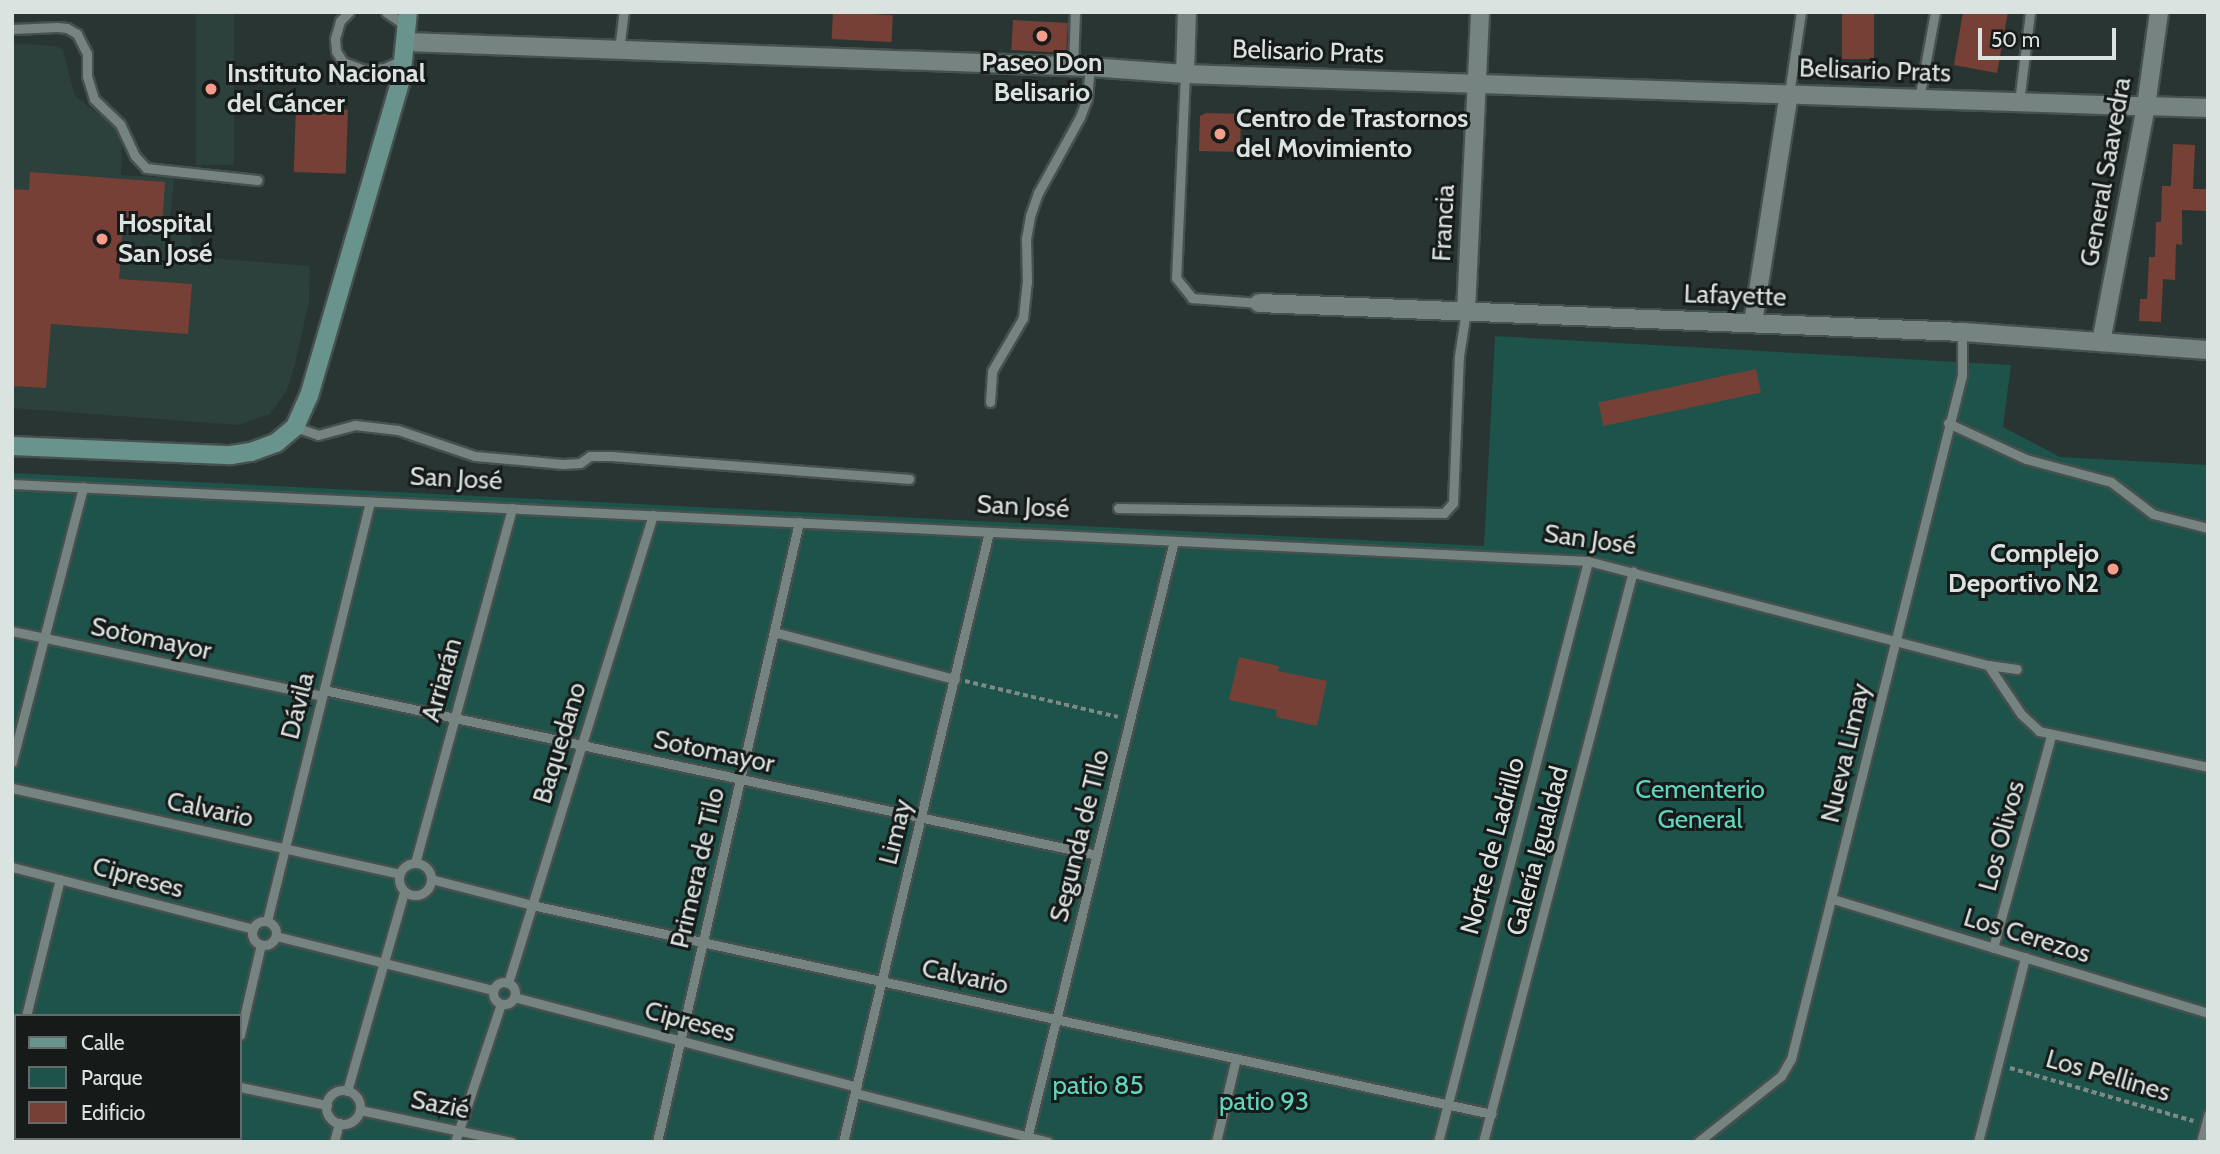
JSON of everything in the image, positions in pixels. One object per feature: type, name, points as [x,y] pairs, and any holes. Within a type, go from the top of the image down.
[{"type":"main road","points":[[12,446],[231,455],[251,452],[276,443],[295,427],[309,396],[407,35]]},
{"type":"street","points":[[1185,74],[1187,12]]},
{"type":"street","name":"Francia","points":[[1466,311],[1480,12]]},
{"type":"street","name":"General Saavedra","points":[[2101,342],[2146,106],[2159,12]]},
{"type":"street","name":"Belisario Prats","points":[[407,35],[619,50],[1082,67],[1185,74],[2208,108]]},
{"type":"street","points":[[1752,323],[1789,94]]},
{"type":"street","name":"Lafayette","points":[[1259,303],[1962,332],[2208,351]]},
{"type":"lane","points":[[349,12],[340,21],[335,39],[343,62],[355,69],[365,70],[384,68],[407,35],[386,12]]},
{"type":"lane","points":[[619,50],[624,12]]},
{"type":"lane","points":[[990,402],[992,371],[1023,318],[1027,282],[1026,239],[1030,216],[1038,193],[1080,117],[1087,99],[1075,12]]},
{"type":"lane","points":[[1789,94],[1801,12]]},
{"type":"lane","points":[[1919,99],[1935,12]]},
{"type":"lane","points":[[2020,102],[2030,12]]},
{"type":"lane","points":[[12,29],[67,28],[78,34],[87,54],[87,76],[94,99],[120,124],[135,156],[146,168],[257,180]]},
{"type":"lane","points":[[1185,74],[1176,278],[1192,298],[1259,303]]},
{"type":"lane","points":[[1118,508],[1444,513],[1453,503],[1459,356],[1466,311]]},
{"type":"lane","name":"Nueva Limay","points":[[1698,1142],[1772,1085],[1787,1068],[1833,899],[1893,640],[1962,375],[1962,332]]},
{"type":"lane","points":[[1948,423],[2026,459],[2111,482],[2153,514],[2208,528]]},
{"type":"lane","points":[[295,427],[318,435],[355,425],[398,430],[475,456],[551,463],[580,463],[590,456],[612,456],[909,479]]},
{"type":"lane","name":"San José","points":[[12,484],[1588,561],[1988,665],[2017,669]]},
{"type":"lane","points":[[12,762],[83,487]]},
{"type":"lane","name":"Dávila","points":[[267,921],[370,501]]},
{"type":"lane","name":"Arriarán","points":[[415,863],[512,508]]},
{"type":"lane","name":"Baquedano","points":[[508,983],[653,515]]},
{"type":"lane","name":"Primera de Tilo","points":[[657,1142],[799,522]]},
{"type":"lane","name":"Limay","points":[[843,1142],[989,532]]},
{"type":"lane","name":"Segunda de TIlo","points":[[1026,1139],[1174,541]]},
{"type":"lane","name":"Norte de Ladrillo","points":[[1438,1142],[1588,561]]},
{"type":"lane","name":"Galería Igualdad","points":[[1483,1142],[1633,571]]},
{"type":"lane","name":"Sotomayor","points":[[12,631],[453,718],[1097,855]]},
{"type":"lane","points":[[774,632],[955,679]]},
{"type":"lane","points":[[1988,665],[2030,725],[2051,736],[2208,767]]},
{"type":"lane","name":"Los Olivos","points":[[1993,948],[2051,736]]},
{"type":"lane","name":"Calvario","points":[[12,788],[399,874]]},
{"type":"lane","points":[[347,1091],[404,892],[398,881],[399,874],[402,868],[415,863],[426,868],[431,879],[422,894],[404,892]]},
{"type":"lane","name":"Cipreses","points":[[12,867],[253,929]]},
{"type":"lane","points":[[26,1014],[60,879]]},
{"type":"lane","name":"Calvario","points":[[431,879],[532,905],[703,940],[1491,1114]]},
{"type":"lane","name":"Los Cerezos","points":[[1833,899],[2208,1013]]},
{"type":"lane","points":[[267,921],[274,925],[276,936],[268,944],[261,944],[253,937],[253,929],[260,922],[267,921]]},
{"type":"lane","points":[[276,936],[493,990]]},
{"type":"lane","points":[[242,1026],[261,944]]},
{"type":"lane","points":[[1978,1142],[2025,957]]},
{"type":"lane","points":[[508,983],[513,987],[514,997],[508,1004],[501,1004],[494,997],[493,990],[497,984],[508,983]]},
{"type":"lane","name":"Cipreses","points":[[514,997],[1026,1139],[1048,1142]]},
{"type":"lane","points":[[455,1142],[501,1004]]},
{"type":"lane","points":[[1216,1142],[1236,1058]]},
{"type":"lane","points":[[242,1087],[327,1105]]},
{"type":"lane","points":[[347,1091],[359,1100],[360,1110],[354,1120],[339,1123],[330,1116],[327,1105],[332,1095],[347,1091]]},
{"type":"lane","name":"Sazié","points":[[360,1110],[512,1142]]},
{"type":"lane","points":[[2201,1142],[2206,1120]]},
{"type":"lane","points":[[334,1142],[339,1123]]},
{"type":"path","points":[[955,679],[1130,720]]},
{"type":"path","name":"Los Pellines","points":[[1998,1064],[2206,1120]]},
{"type":"shaded area","name":"Instituto Nacional del Cáncer","points":[[196,12],[234,12],[234,165],[196,165]]},
{"type":"shaded area","name":"Hospital San José","points":[[12,43],[56,46],[63,50],[75,96],[110,123],[118,134],[122,145],[121,175],[174,178],[169,229],[191,234],[192,251],[198,257],[310,266],[309,302],[295,364],[287,390],[270,414],[238,425],[12,408]]},
{"type":"green space","name":"Cementerio General","points":[[1495,336],[2011,365],[2003,427],[2060,457],[2208,465],[2208,1142],[12,1142],[12,473],[1484,546]]},
{"type":"building","points":[[833,12],[893,15],[892,42],[832,39]]},
{"type":"building","points":[[1842,12],[1874,12],[1874,59],[1842,59]]},
{"type":"building","points":[[1963,12],[2008,12],[1997,73],[1954,65]]},
{"type":"building","name":"Paseo Don Belisario","points":[[1013,20],[1068,23],[1066,53],[1011,50]]},
{"type":"building","points":[[296,108],[348,110],[346,174],[294,172]]},
{"type":"building","name":"Centro de Trastornos del Movimiento","points":[[1206,113],[1241,114],[1240,152],[1199,151],[1200,116]]},
{"type":"building","points":[[2173,144],[2195,145],[2193,189],[2208,189],[2208,211],[2182,210],[2182,245],[2176,244],[2175,280],[2163,279],[2161,322],[2139,321],[2140,299],[2147,299],[2149,257],[2155,257],[2156,222],[2161,222],[2162,186],[2171,186]]},
{"type":"building","points":[[30,172],[165,182],[162,229],[123,226],[119,279],[192,284],[188,334],[51,324],[46,388],[12,386],[12,189],[29,190]]},
{"type":"building","points":[[1756,369],[1761,392],[1604,426],[1599,402]]},
{"type":"building","points":[[1239,657],[1279,666],[1278,671],[1327,681],[1317,726],[1276,717],[1277,710],[1229,700]]},
{"type":"place","name":"Paseo Don Belisario","points":[[1042,36]]},
{"type":"place","name":"Instituto Nacional del Cáncer","points":[[211,89]]},
{"type":"place","name":"Centro de Trastornos del Movimiento","points":[[1220,134]]},
{"type":"place","name":"Hospital San José","points":[[102,239]]},
{"type":"place","name":"Complejo Deportivo N2","points":[[2113,569]]},
{"type":"park label","name":"patio 85","points":[[1098,1086]]},
{"type":"park label","name":"patio 93","points":[[1264,1102]]}]
